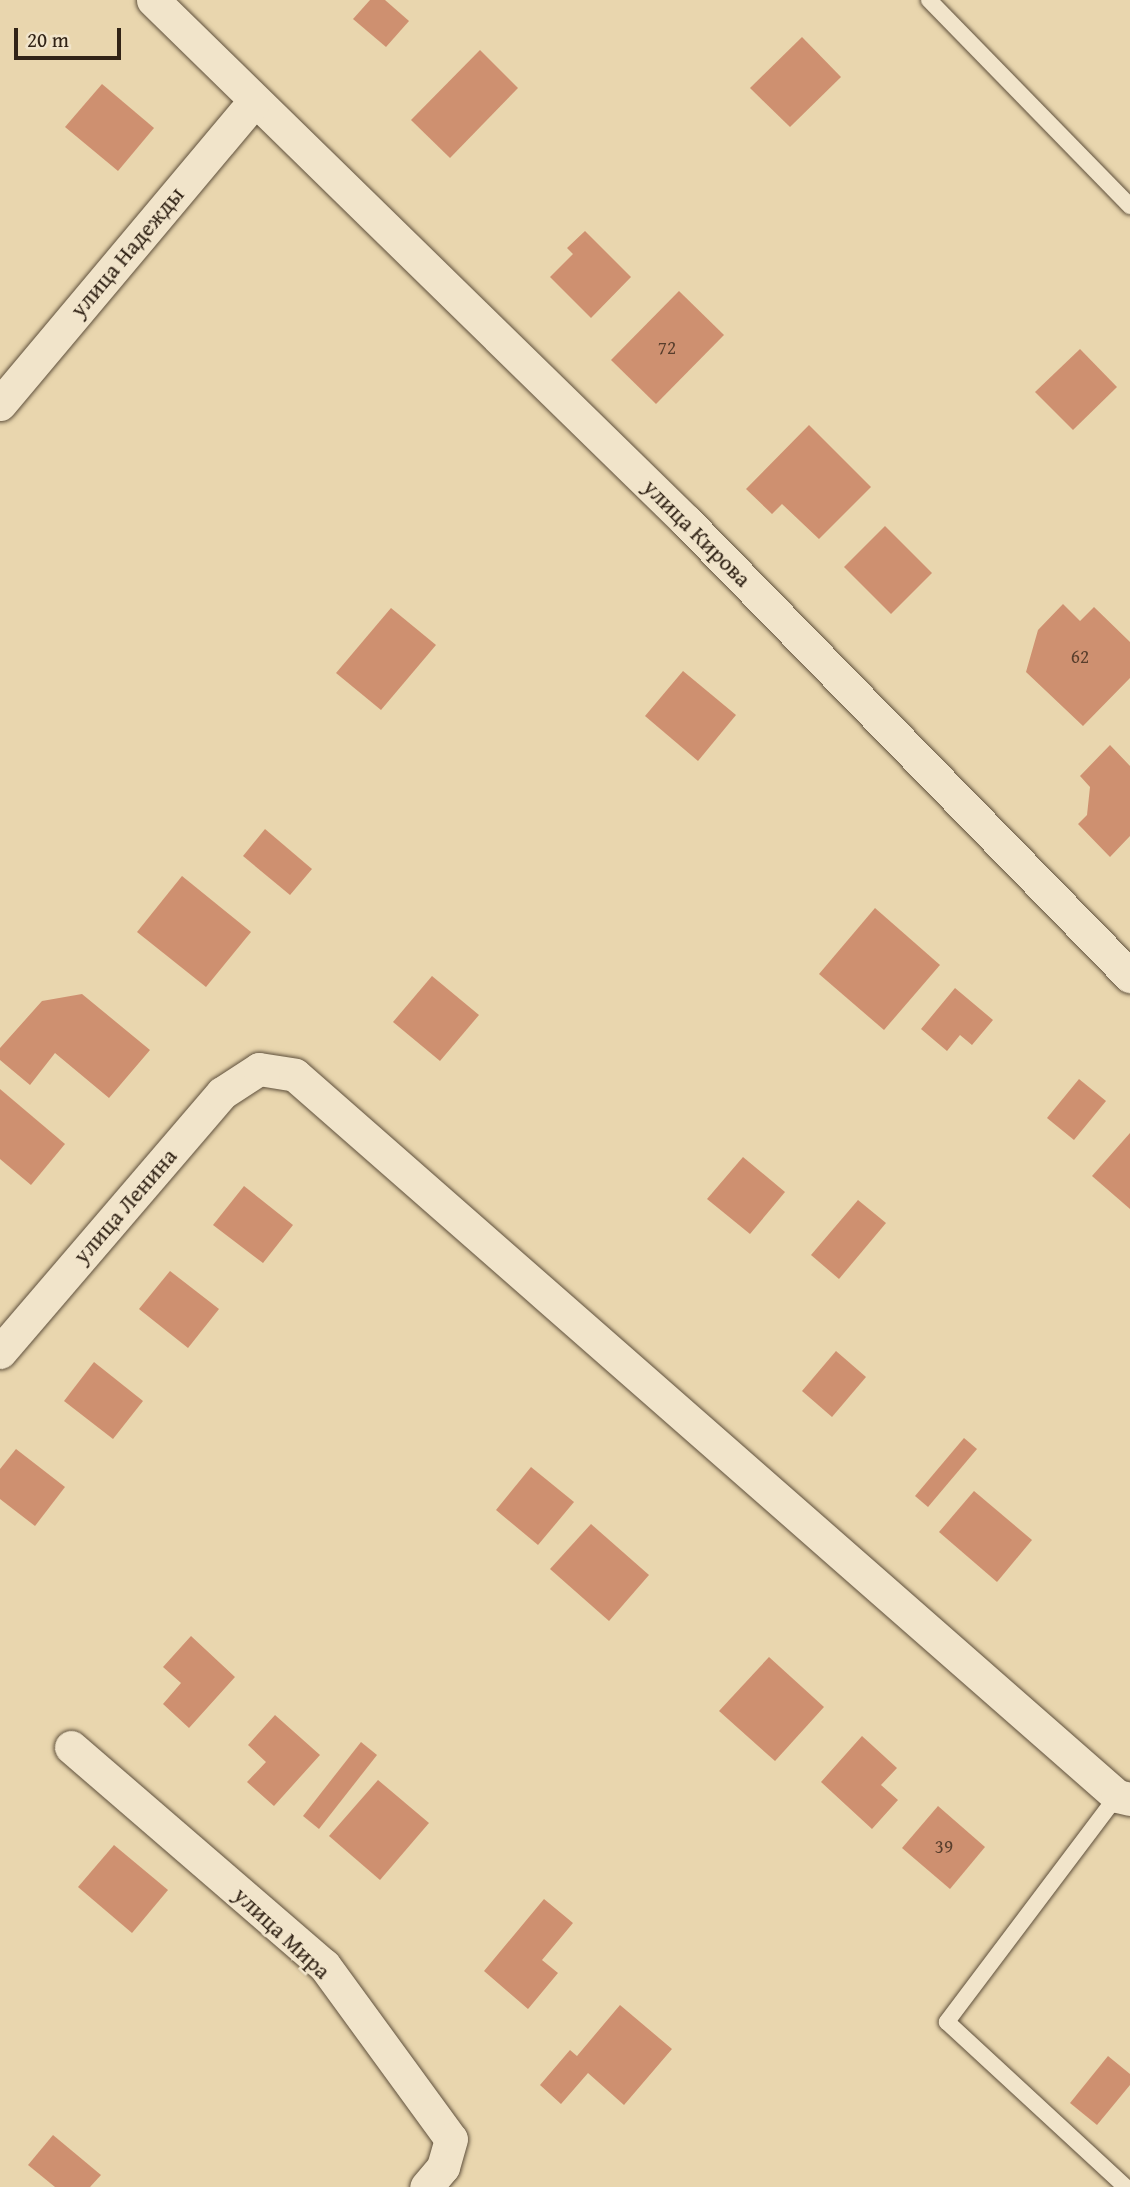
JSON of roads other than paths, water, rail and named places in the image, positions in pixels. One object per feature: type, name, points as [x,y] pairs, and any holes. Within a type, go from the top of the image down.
[{"type":"street","name":"улица Кирова","points":[[153,0],[686,521],[1130,976]]},
{"type":"street","name":"улица Надежды","points":[[0,404],[254,101]]},
{"type":"street","name":"улица Ленина","points":[[0,1352],[222,1093],[259,1069],[295,1075],[1124,1798]]},
{"type":"street","name":"улица Мира","points":[[71,1747],[324,1965],[451,2138],[443,2167],[426,2187]]},
{"type":"lane","points":[[929,0],[1130,206]]},
{"type":"lane","points":[[1124,1798],[947,2022],[1126,2187]]}]
